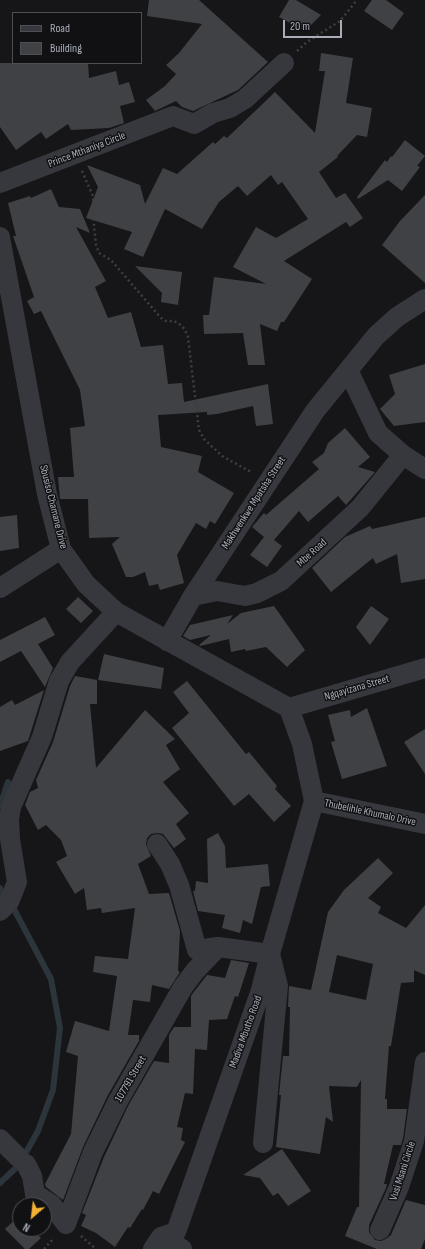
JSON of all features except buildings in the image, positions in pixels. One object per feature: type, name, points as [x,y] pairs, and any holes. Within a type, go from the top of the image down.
[{"type":"street","name":"Prince Mthaniya Circle","points":[[0,183],[173,116],[194,124],[213,113],[230,108],[245,99],[284,63]]},
{"type":"street","name":"Sbusiso Chamane Drive","points":[[1,250],[47,494],[61,549],[86,584],[116,612],[288,708]]},
{"type":"street","points":[[425,299],[397,317],[376,336],[348,370],[378,433],[403,455],[425,469]]},
{"type":"street","name":"Makhwenkwe Mpatsha Street","points":[[167,641],[193,596],[268,481],[315,411],[348,370]]},
{"type":"street","name":"Mbe Road","points":[[193,596],[217,591],[245,596],[257,593],[281,581],[360,508],[403,455]]},
{"type":"street","points":[[0,588],[61,549]]},
{"type":"street","points":[[0,911],[9,902],[17,882],[10,839],[9,819],[11,807],[42,737],[59,681],[70,662],[116,612]]},
{"type":"street","name":"Ngqayizana Street","points":[[288,708],[425,668]]},
{"type":"street","name":"Thubelihle Khumalo Drive","points":[[288,708],[302,744],[314,801],[425,824]]},
{"type":"street","name":"Madiva Mbutho Road","points":[[157,1243],[176,1232],[261,990],[314,801]]},
{"type":"street","points":[[157,844],[170,864],[179,885],[197,950],[218,947],[270,954],[278,986],[263,1143]]},
{"type":"street","name":"107791 Street","points":[[0,1139],[22,1161],[32,1176],[35,1194],[52,1205],[66,1224],[93,1152],[118,1101],[183,987],[195,971],[218,947]]},
{"type":"street","name":"Vusi Msani Circle","points":[[380,1230],[397,1192],[414,1141],[425,1062]]},
{"type":"street","points":[[157,1243],[182,1249]]},
{"type":"path","points":[[284,63],[307,42],[340,21],[357,0]]},
{"type":"path","points":[[74,155],[93,196],[96,245],[99,253],[111,260],[161,318],[166,321],[174,321],[185,330],[188,337],[197,419],[199,430],[204,439],[222,456],[268,481]]},
{"type":"waterway","points":[[0,806],[8,782]]},
{"type":"waterway","points":[[0,888],[2,897],[15,911],[51,979],[60,1028],[53,1090],[38,1131],[19,1165],[0,1183]]}]
